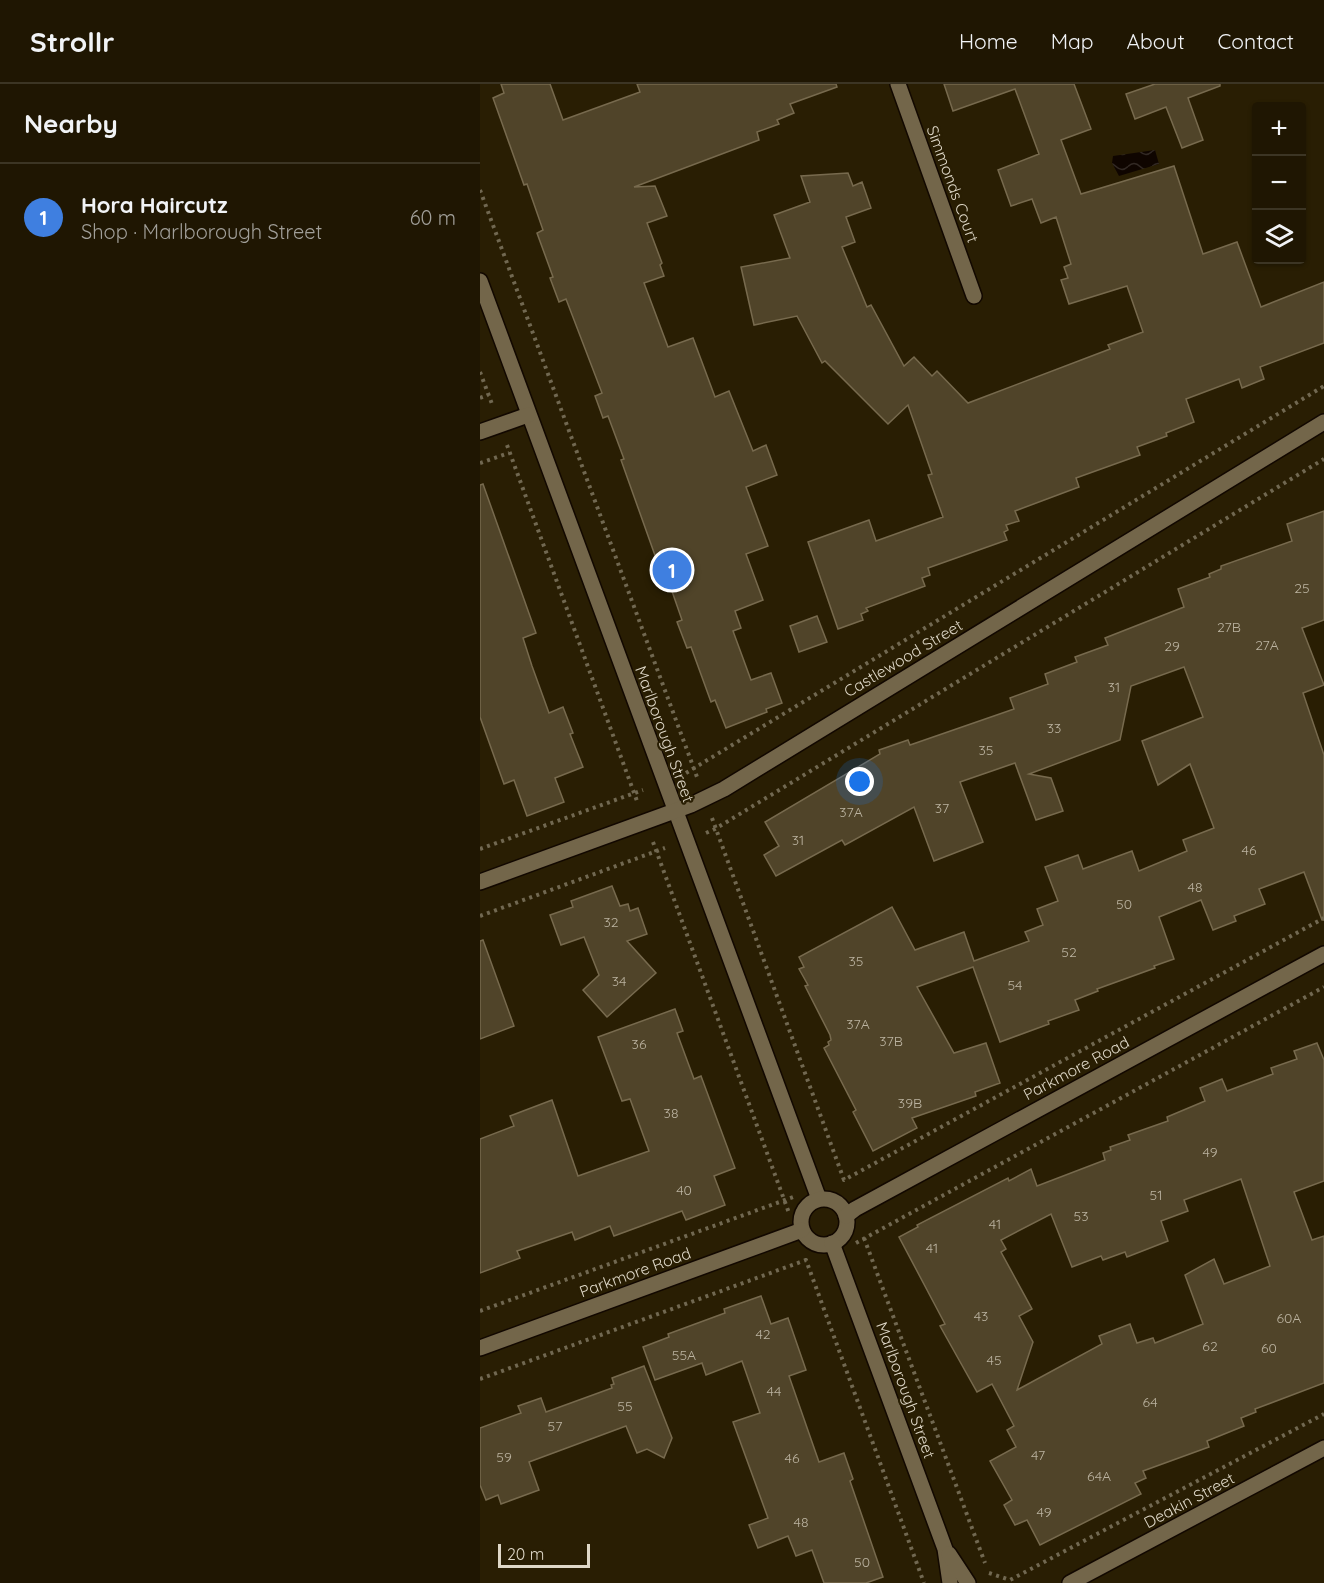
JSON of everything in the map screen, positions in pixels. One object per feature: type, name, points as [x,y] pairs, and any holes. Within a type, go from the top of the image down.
[{"type":"street","name":"Simmonds Court","points":[[897,84],[974,296]]},
{"type":"street","name":"Marlborough Street","points":[[480,281],[674,812],[817,1194]]},
{"type":"street","points":[[480,432],[528,415]]},
{"type":"street","name":"Castlewood Street","points":[[480,882],[705,799],[1324,422]]},
{"type":"street","name":"Parkmore Road","points":[[851,1213],[1324,954]]},
{"type":"street","points":[[817,1194],[839,1204],[851,1213],[843,1235],[825,1245],[811,1241],[802,1230],[801,1222],[806,1208],[817,1194]]},
{"type":"street","name":"Parkmore Road","points":[[480,1348],[802,1230]]},
{"type":"street","name":"Marlborough Street","points":[[832,1243],[945,1549],[950,1583]]},
{"type":"street","name":"Deakin Street","points":[[1070,1583],[1324,1448]]},
{"type":"street","name":"Marlborough Street","points":[[945,1549],[968,1583]]},
{"type":"path","points":[[480,190],[844,1180],[851,1213],[865,1239],[989,1573],[1010,1580],[1324,1414]]},
{"type":"path","points":[[480,372],[784,1200]]},
{"type":"path","points":[[694,769],[1324,386]]},
{"type":"path","points":[[480,398],[488,395]]},
{"type":"path","points":[[480,463],[509,453]]},
{"type":"path","points":[[715,829],[1324,459]]},
{"type":"path","points":[[480,849],[634,793]]},
{"type":"path","points":[[480,916],[656,851]]},
{"type":"path","points":[[480,1311],[784,1200],[817,1194],[1324,918]]},
{"type":"path","points":[[865,1239],[1324,987]]},
{"type":"path","points":[[480,1379],[806,1260],[924,1583]]},
{"type":"water","points":[[1155,150],[1159,164],[1119,176],[1112,163],[1113,156]]},
{"type":"building","points":[[501,84],[550,84],[563,120],[640,92],[637,84],[836,84],[837,87],[790,104],[794,113],[777,120],[779,124],[757,132],[759,140],[634,187],[655,186],[667,216],[647,223],[662,263],[660,265],[664,276],[644,283],[668,347],[693,338],[715,397],[729,391],[753,451],[766,445],[777,475],[746,487],[768,546],[746,554],[763,600],[735,611],[741,628],[733,631],[751,680],[771,673],[782,703],[766,709],[767,712],[726,728],[715,700],[711,702],[691,647],[687,648],[677,622],[682,620],[666,574],[662,575],[621,460],[624,459],[608,416],[603,418],[595,396],[602,393],[566,299],[559,302],[550,278],[553,277],[537,233],[543,230],[527,184],[524,185],[493,98],[504,93]]},
{"type":"building","points":[[944,84],[1074,84],[1091,129],[1061,140],[1081,194],[1174,166],[1203,254],[1237,242],[1261,307],[1324,282],[1324,343],[1260,367],[1264,379],[1242,388],[1239,379],[1186,399],[1194,422],[1166,433],[1167,436],[1137,447],[1140,455],[1076,478],[1079,487],[1015,511],[1019,521],[1006,525],[1008,530],[1004,532],[1007,540],[928,568],[930,575],[922,578],[925,586],[866,608],[868,611],[861,614],[863,620],[838,629],[808,542],[869,520],[876,541],[943,517],[928,475],[932,474],[908,405],[888,424],[825,361],[822,363],[797,316],[754,325],[741,267],[790,258],[774,215],[810,202],[801,176],[848,173],[853,186],[862,182],[871,208],[846,217],[855,242],[842,247],[867,307],[871,305],[904,366],[914,357],[932,376],[937,371],[968,403],[1110,349],[1108,345],[1143,332],[1127,286],[1069,304],[1061,280],[1068,278],[1064,267],[1071,264],[1056,217],[1041,223],[1032,199],[1011,206],[998,170],[1039,154],[1015,89],[953,111]]},
{"type":"building","points":[[1155,84],[1220,84],[1220,86],[1188,98],[1203,140],[1182,148],[1166,107],[1135,119],[1126,94]]},
{"type":"building","points":[[483,484],[536,633],[523,638],[532,666],[549,713],[563,707],[573,733],[570,734],[583,767],[555,778],[564,802],[527,816],[514,780],[504,784],[480,717],[480,485]]},
{"type":"building","points":[[1324,511],[1324,620],[1302,628],[1324,685],[1303,693],[1324,755],[1324,920],[1322,920],[1304,872],[1259,889],[1265,904],[1234,916],[1236,921],[1213,930],[1201,900],[1159,917],[1174,959],[1097,989],[1098,991],[1075,1000],[1079,1010],[1000,1042],[973,967],[917,987],[954,1053],[986,1043],[1000,1083],[975,1092],[976,1096],[912,1118],[917,1128],[873,1151],[853,1112],[856,1110],[824,1048],[829,1045],[830,1035],[805,986],[808,985],[799,969],[804,967],[799,957],[892,907],[915,950],[964,932],[974,961],[1029,941],[1025,932],[1043,925],[1037,909],[1058,901],[1045,867],[1078,855],[1083,869],[1132,851],[1139,871],[1187,851],[1183,840],[1214,828],[1190,764],[1158,785],[1142,741],[1203,717],[1184,667],[1131,686],[1120,740],[1029,774],[1051,778],[1063,811],[1036,820],[1015,763],[960,782],[983,842],[934,861],[914,807],[845,845],[842,840],[776,876],[764,855],[779,846],[765,822],[880,754],[879,750],[908,740],[910,745],[1014,709],[1010,698],[1048,684],[1045,674],[1077,662],[1075,657],[1108,645],[1105,638],[1184,607],[1178,589],[1210,577],[1209,574],[1221,569],[1221,566],[1292,541],[1287,524]]},
{"type":"building","points":[[817,616],[827,642],[799,652],[790,626]]},
{"type":"building","points":[[612,886],[620,906],[628,904],[630,911],[638,908],[647,934],[627,941],[656,973],[607,1017],[583,990],[599,975],[584,937],[561,945],[550,915],[573,907],[571,901]]},
{"type":"building","points":[[483,940],[514,1026],[480,1039],[480,941]]},
{"type":"building","points":[[675,1009],[683,1031],[677,1033],[694,1079],[701,1076],[735,1168],[714,1176],[725,1205],[686,1220],[682,1211],[614,1236],[610,1226],[575,1240],[572,1232],[517,1251],[520,1258],[480,1273],[480,1139],[514,1126],[510,1116],[552,1100],[578,1176],[649,1151],[630,1099],[622,1101],[598,1037]]},
{"type":"building","points":[[1317,1043],[1324,1060],[1324,1181],[1294,1192],[1312,1240],[1324,1236],[1324,1383],[1255,1409],[1256,1412],[1241,1418],[1244,1426],[1207,1441],[1209,1447],[1143,1471],[1146,1478],[1135,1483],[1141,1494],[1040,1545],[1027,1520],[1015,1525],[1004,1505],[1012,1500],[990,1461],[1016,1447],[1007,1430],[1014,1426],[992,1384],[977,1392],[940,1326],[945,1324],[899,1237],[918,1227],[917,1225],[1008,1178],[1009,1181],[1031,1169],[1037,1186],[1105,1160],[1103,1153],[1111,1150],[1110,1147],[1130,1140],[1128,1135],[1168,1121],[1167,1117],[1205,1101],[1200,1088],[1222,1079],[1227,1091],[1273,1074],[1271,1068],[1297,1059],[1294,1051]],"holes":[[[1241,1179],[1270,1266],[1224,1284],[1214,1259],[1185,1275],[1203,1324],[1155,1343],[1153,1338],[1137,1343],[1130,1324],[1099,1336],[1102,1344],[1017,1390],[1033,1342],[1019,1316],[1032,1309],[1001,1252],[1006,1249],[1001,1240],[1051,1214],[1072,1267],[1101,1256],[1103,1260],[1125,1252],[1127,1257],[1168,1241],[1161,1221],[1188,1211],[1184,1200]]]},
{"type":"building","points":[[761,1296],[771,1324],[788,1318],[806,1370],[789,1376],[819,1462],[844,1453],[853,1479],[850,1481],[883,1577],[866,1583],[824,1583],[812,1550],[796,1556],[788,1536],[758,1548],[749,1525],[768,1518],[733,1422],[760,1413],[742,1361],[706,1375],[702,1363],[655,1380],[643,1347],[669,1337],[668,1334],[725,1313],[724,1309]]},
{"type":"building","points":[[644,1366],[672,1438],[664,1458],[647,1449],[637,1453],[626,1426],[529,1462],[539,1490],[501,1504],[498,1495],[486,1500],[480,1485],[480,1428],[521,1413],[518,1406],[541,1398],[546,1412],[612,1388],[611,1385],[614,1384],[612,1378]]},
{"type":"place","name":"Hora Haircutz","points":[[672,570]]}]
